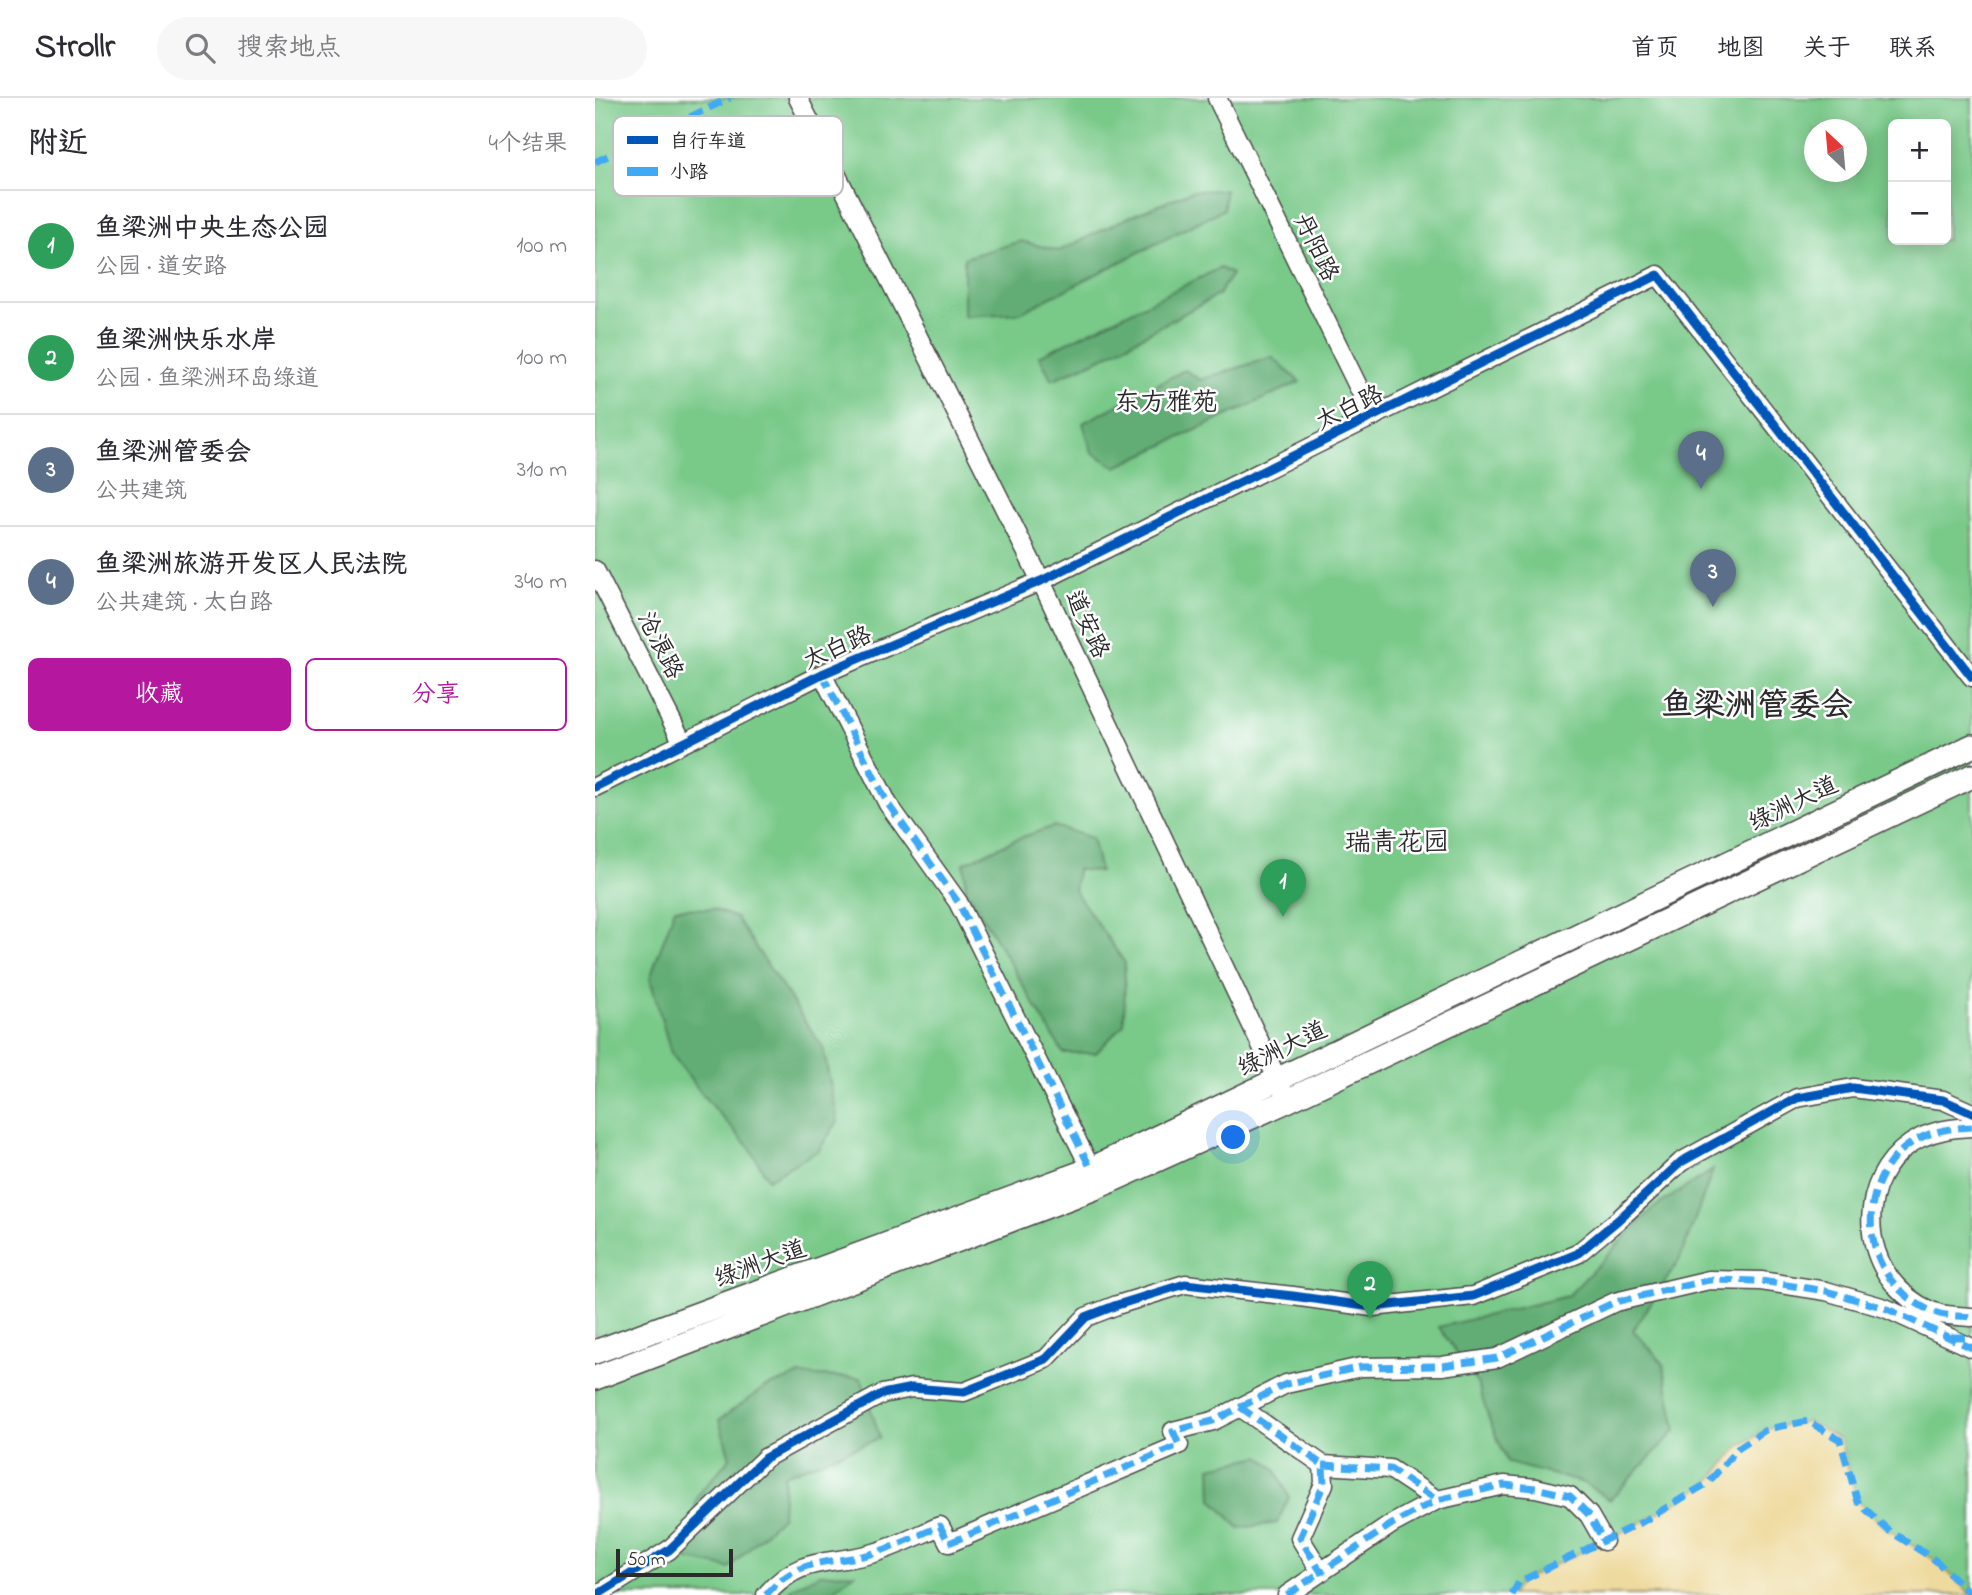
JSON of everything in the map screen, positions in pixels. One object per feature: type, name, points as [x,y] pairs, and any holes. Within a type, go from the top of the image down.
[{"type":"main road","name":"绿洲大道","points":[[595,1378],[1095,1188],[1282,1090],[1972,746]]},
{"type":"main road","name":"绿洲大道","points":[[595,1352],[1091,1169],[1282,1090],[1972,776]]},
{"type":"street","name":"道安路","points":[[798,98],[807,116]]},
{"type":"street","name":"丹阳路","points":[[1217,98],[1373,417]]},
{"type":"street","name":"道安路","points":[[843,187],[1041,581],[1282,1090]]},
{"type":"street","name":"太白路","points":[[595,787],[822,674],[1041,581],[1658,275],[1972,677]]},
{"type":"street","name":"沧浪路","points":[[595,570],[683,743]]},
{"type":"street","points":[[822,674],[888,804],[958,902],[1091,1169]]},
{"type":"street","points":[[597,1595],[669,1550],[765,1458],[882,1394],[912,1388],[964,1392],[1046,1359],[1086,1317],[1117,1305],[1185,1284],[1372,1307],[1473,1296],[1577,1254],[1681,1162],[1797,1098],[1853,1088],[1943,1100],[1972,1113]]},
{"type":"street","points":[[1972,1127],[1947,1128],[1918,1139],[1894,1158],[1878,1184],[1870,1216],[1874,1248],[1907,1308],[1947,1337],[1972,1348]]},
{"type":"street","points":[[766,1595],[774,1586],[807,1564],[873,1553],[940,1526],[949,1543],[1179,1445],[1173,1431],[1213,1421],[1286,1384],[1361,1367],[1443,1366],[1497,1358],[1615,1302],[1709,1280],[1761,1282],[1826,1291],[1885,1308],[1907,1308],[1972,1317]]},
{"type":"street","points":[[1947,1337],[1972,1337]]},
{"type":"street","points":[[1240,1407],[1323,1465],[1390,1469],[1437,1500]]},
{"type":"street","points":[[1321,1572],[1300,1538],[1324,1485],[1323,1465]]},
{"type":"street","points":[[1287,1595],[1392,1524],[1437,1500],[1504,1485],[1535,1488],[1570,1496],[1589,1514],[1604,1541]]},
{"type":"green space","points":[[595,98],[1972,98],[1972,1595],[595,1595]]},
{"type":"green space","points":[[1225,190],[1224,209],[1020,313],[964,316],[964,258],[1021,241],[1059,251],[1129,217],[1192,191]]},
{"type":"green space","points":[[1220,268],[1232,274],[1218,295],[1102,358],[1052,380],[1039,356]]},
{"type":"green space","points":[[1272,357],[1300,382],[1116,467],[1092,452],[1083,423],[1185,370],[1200,380]]},
{"type":"green space","points":[[1054,826],[1092,838],[1100,872],[1077,869],[1074,890],[1125,963],[1124,1024],[1096,1053],[1063,1053],[966,889],[964,863],[1014,840]]},
{"type":"green space","points":[[675,908],[713,909],[736,918],[823,1048],[838,1121],[819,1150],[768,1179],[749,1147],[706,1099],[671,1053],[650,978]]},
{"type":"green space","points":[[1713,1170],[1680,1259],[1633,1330],[1663,1363],[1676,1430],[1610,1500],[1584,1483],[1508,1463],[1478,1385],[1439,1327],[1568,1296],[1652,1209]]},
{"type":"green space","points":[[799,1375],[861,1378],[880,1438],[784,1475],[782,1516],[729,1568],[683,1559],[698,1495],[730,1458],[719,1420],[764,1388]]},
{"type":"green space","points":[[1260,1456],[1275,1469],[1289,1497],[1277,1523],[1239,1528],[1212,1499],[1211,1467]]},
{"type":"green space","points":[[855,1573],[827,1595],[793,1595],[790,1589],[820,1574]]},
{"type":"sand","points":[[1808,1421],[1840,1440],[1858,1502],[1888,1530],[1935,1560],[1972,1595],[1512,1595],[1519,1582],[1642,1522],[1708,1483],[1739,1447],[1767,1429]]},
{"type":"marked path","points":[[692,116],[730,98]]},
{"type":"marked path","points":[[595,162],[613,153]]},
{"type":"marked path","points":[[822,674],[888,804],[958,902],[1091,1169]]},
{"type":"marked path","points":[[1972,1127],[1933,1133],[1901,1151],[1887,1168],[1877,1187],[1872,1208],[1876,1251],[1885,1271],[1899,1289],[1918,1304],[1934,1312],[1972,1317]]},
{"type":"marked path","points":[[766,1595],[791,1573],[804,1567],[874,1553],[940,1526],[949,1543],[1179,1445],[1173,1431],[1213,1421],[1286,1384],[1361,1367],[1442,1366],[1497,1358],[1615,1302],[1709,1280],[1761,1281],[1826,1291],[1885,1308],[1972,1348]]},
{"type":"marked path","points":[[1951,1337],[1972,1337]]},
{"type":"marked path","points":[[1240,1407],[1323,1465],[1324,1484],[1300,1538],[1321,1572],[1392,1524],[1437,1500]]},
{"type":"marked path","points":[[1512,1595],[1519,1582],[1642,1522],[1708,1483],[1739,1447],[1767,1429],[1808,1421],[1840,1440],[1858,1502],[1888,1530],[1935,1560],[1972,1595]]},
{"type":"marked path","points":[[1323,1465],[1390,1469],[1437,1500],[1504,1485],[1536,1488],[1570,1496],[1589,1515],[1604,1541]]},
{"type":"marked path","points":[[1287,1595],[1321,1572]]},
{"type":"cycle path","points":[[595,787],[822,674],[1041,581],[1658,275],[1972,677]]},
{"type":"cycle path","points":[[597,1595],[669,1550],[765,1458],[882,1394],[912,1388],[964,1392],[1046,1359],[1086,1317],[1117,1305],[1185,1284],[1372,1307],[1473,1296],[1577,1254],[1681,1162],[1797,1098],[1853,1088],[1943,1100],[1972,1113]]},
{"type":"place","name":"鱼梁洲旅游开发区人民法院","points":[[1701,489]]},
{"type":"place","name":"鱼梁洲管委会","points":[[1713,607]]},
{"type":"place","name":"鱼梁洲中央生态公园","points":[[1283,917]]},
{"type":"place","name":"鱼梁洲快乐水岸","points":[[1370,1319]]},
{"type":"district","name":"东方雅苑","points":[[1166,401]]},
{"type":"district","name":"鱼梁洲管委会","points":[[1757,704]]},
{"type":"district","name":"瑞青花园","points":[[1397,841]]}]
